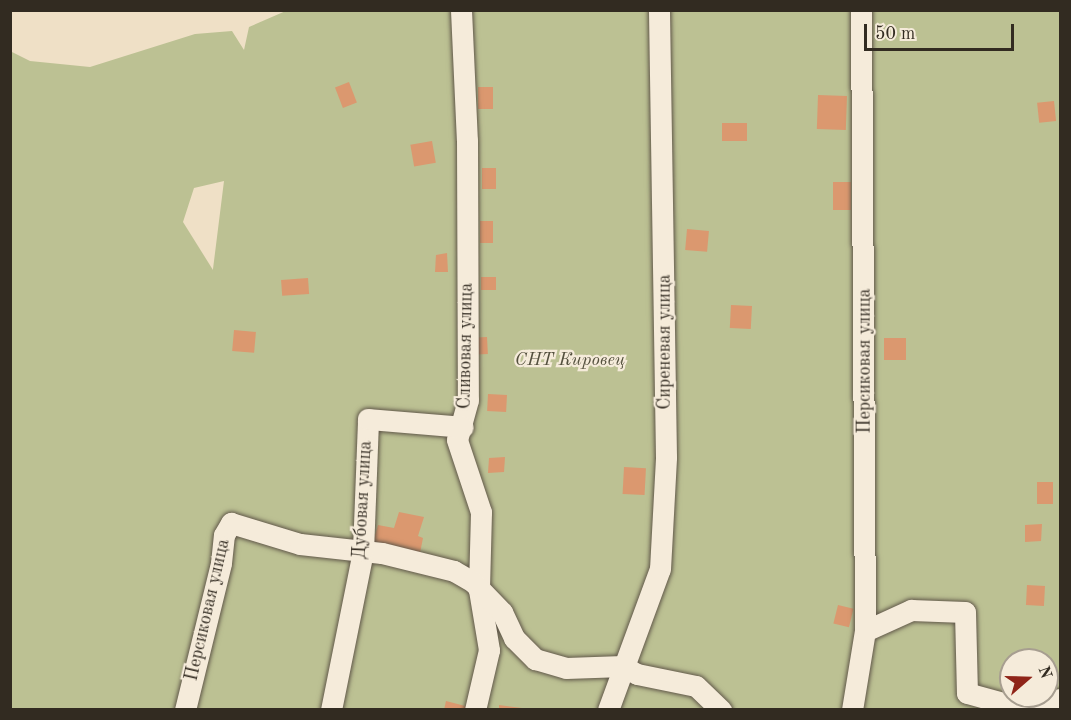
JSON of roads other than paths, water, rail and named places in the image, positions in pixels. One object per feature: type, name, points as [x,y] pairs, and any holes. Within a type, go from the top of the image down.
[{"type":"street","name":"Сливовая улица","points":[[461,10],[467,140],[468,388],[463,427],[457,440],[482,512],[479,590],[489,650],[475,710]]},
{"type":"street","name":"Сиреневая улица","points":[[608,710],[660,569],[666,435],[659,10]]},
{"type":"street","name":"Персиковая улица","points":[[852,710],[865,631],[861,10]]},
{"type":"street","name":"Дубовая улица","points":[[331,710],[363,551],[368,419],[463,427]]},
{"type":"street","name":"Персиковая улица","points":[[185,710],[221,562],[224,535],[231,523],[300,544],[363,551],[454,571],[502,612],[514,638],[535,659],[566,668],[623,666],[637,674],[696,686],[721,710]]},
{"type":"street","points":[[865,631],[911,610],[964,612],[966,693],[1021,708],[1060,699]]},
{"type":"park label","name":"СНТ Кировец","points":[[570,360]]}]
